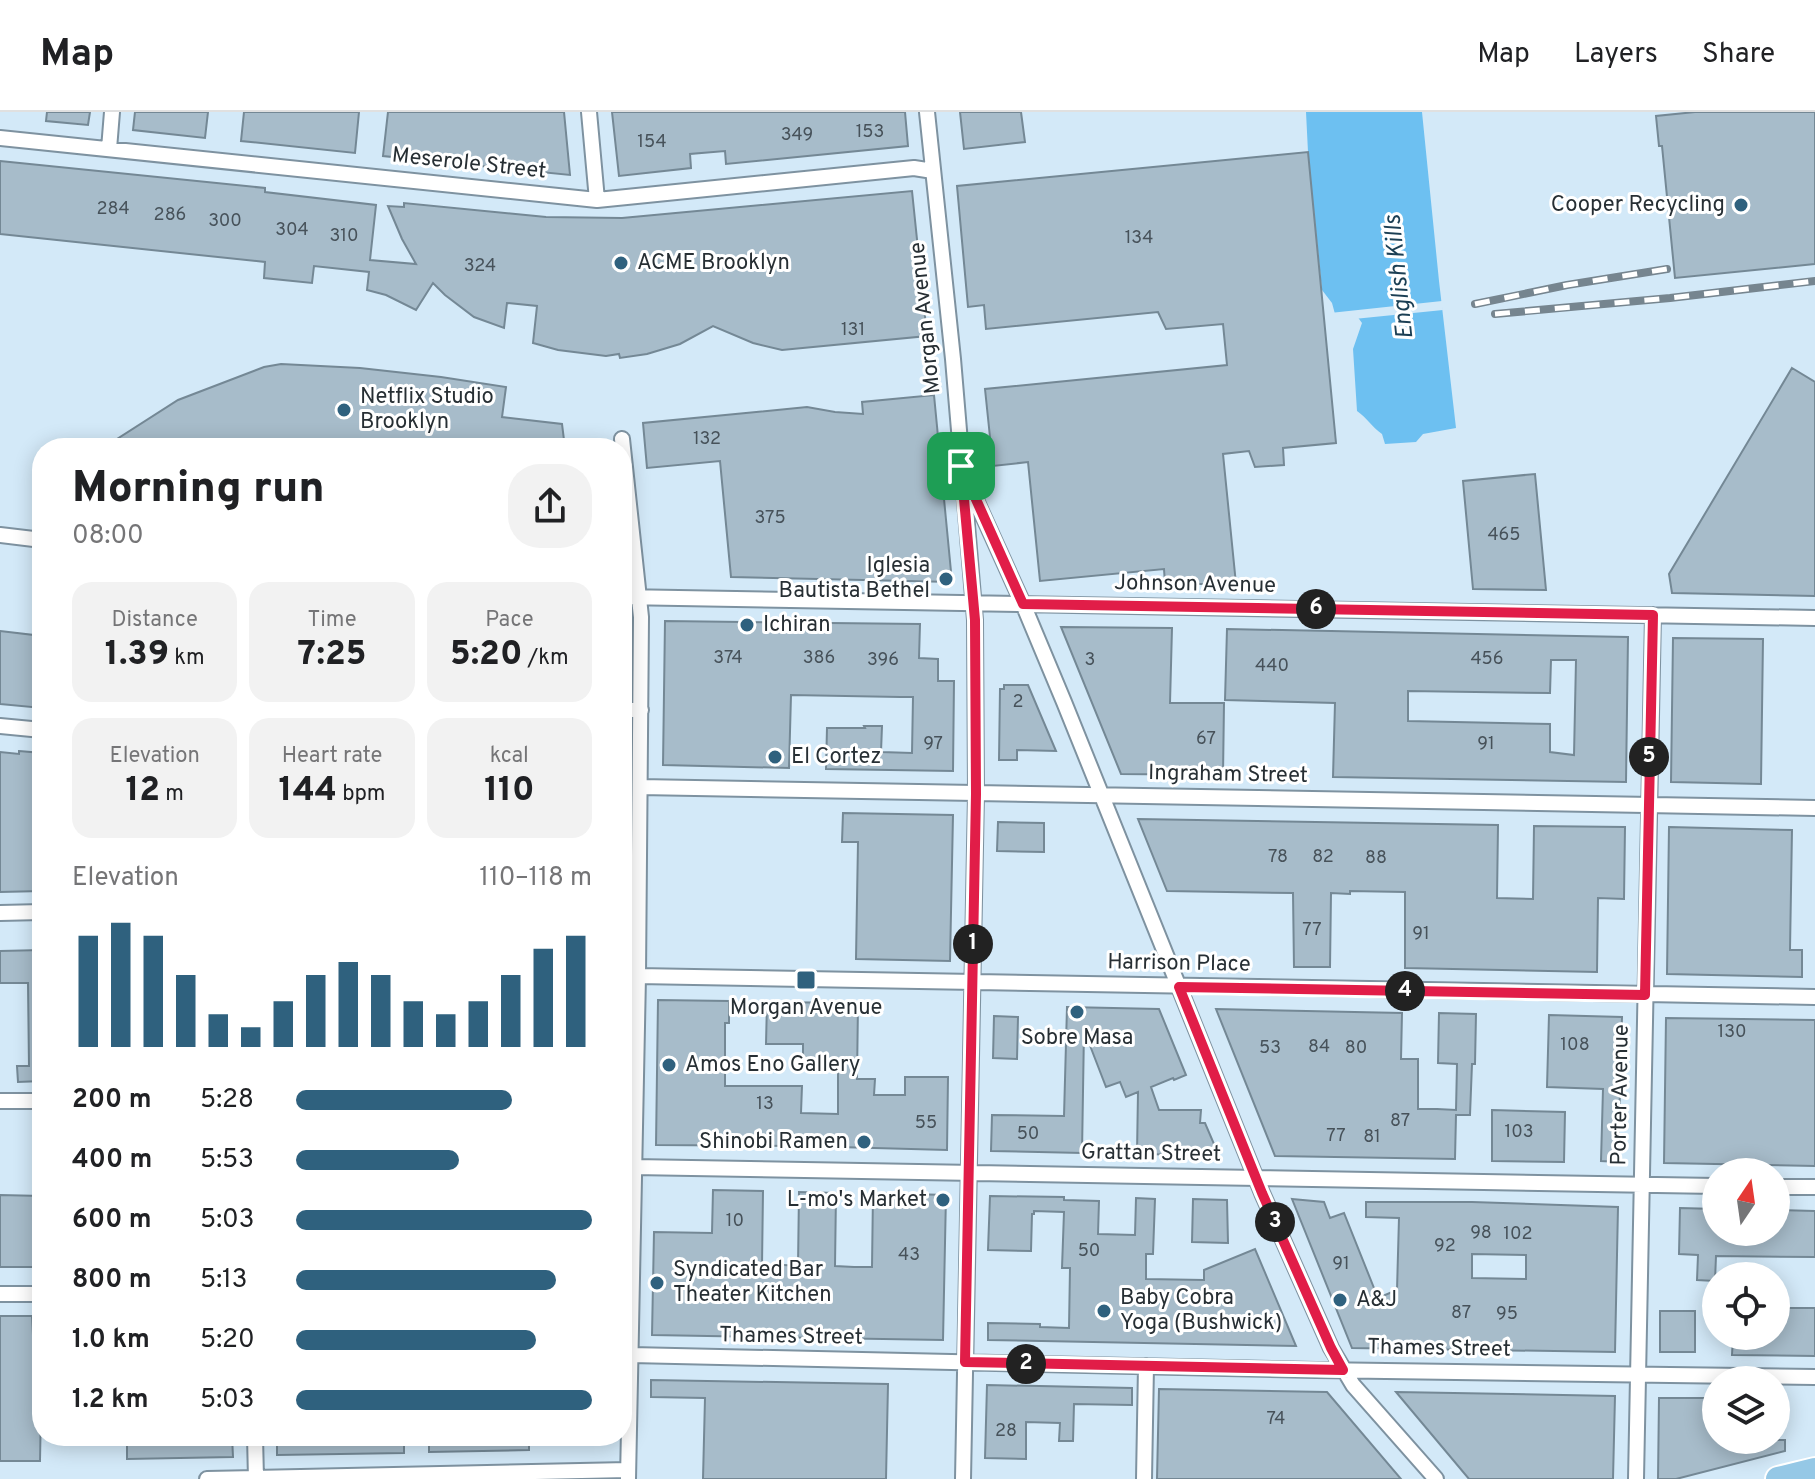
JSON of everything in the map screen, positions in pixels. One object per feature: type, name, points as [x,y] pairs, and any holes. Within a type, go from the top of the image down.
[{"type":"main road","points":[[1778,1479],[1815,1470]]},
{"type":"street","points":[[109,149],[112,112]]},
{"type":"street","points":[[589,112],[597,200]]},
{"type":"street","name":"Morgan Avenue","points":[[927,112],[953,359],[975,620],[976,794],[963,1479]]},
{"type":"street","name":"Meserole Street","points":[[0,138],[597,200],[914,168],[933,171]]},
{"type":"street","points":[[961,466],[1023,604],[1256,1178],[1331,1348],[1353,1385],[1436,1479]]},
{"type":"street","points":[[632,533],[641,617],[638,976],[632,1046]]},
{"type":"street","points":[[0,535],[32,539]]},
{"type":"street","name":"Johnson Avenue","points":[[632,598],[1815,618]]},
{"type":"street","name":"Porter Avenue","points":[[1636,1479],[1653,615]]},
{"type":"street","points":[[632,710],[641,710]]},
{"type":"street","points":[[0,726],[32,729]]},
{"type":"street","name":"Ingraham Street","points":[[640,787],[1815,808]]},
{"type":"street","points":[[632,901],[638,901]]},
{"type":"street","points":[[0,913],[32,912]]},
{"type":"street","name":"Harrison Place","points":[[638,976],[1815,997]]},
{"type":"street","points":[[0,1101],[32,1101]]},
{"type":"street","points":[[632,1142],[632,1200]]},
{"type":"street","name":"Grattan Street","points":[[634,1167],[1702,1186]]},
{"type":"street","points":[[1790,1187],[1815,1187]]},
{"type":"street","points":[[0,1294],[32,1294]]},
{"type":"street","name":"Thames Street","points":[[632,1355],[1815,1377]]},
{"type":"street","points":[[1144,1479],[1146,1366]]},
{"type":"street","points":[[255,1446],[256,1478]]},
{"type":"street","points":[[207,1479],[628,1475],[629,1446]]},
{"type":"water","name":"English Kills","points":[[1306,112],[1422,112],[1456,428],[1423,434],[1416,442],[1385,444],[1382,434],[1357,411],[1353,349],[1362,323],[1354,312],[1335,314],[1332,303],[1322,290]]},
{"type":"pier","points":[[1442,301],[1443,310],[1354,319],[1352,316],[1334,318],[1330,313]]},
{"type":"building","points":[[47,112],[90,112],[88,125],[46,121]]},
{"type":"building","points":[[135,112],[208,112],[205,138],[133,130]]},
{"type":"building","points":[[244,112],[359,112],[355,153],[241,141]]},
{"type":"building","points":[[388,112],[564,112],[570,175],[383,156]]},
{"type":"building","points":[[612,112],[905,112],[908,146],[726,164],[725,151],[690,154],[691,168],[619,176]]},
{"type":"building","points":[[960,112],[1021,112],[1025,142],[964,149]]},
{"type":"building","name":"Cooper Recycling","points":[[1695,112],[1815,112],[1815,264],[1675,278],[1662,146],[1659,146],[1656,116]]},
{"type":"building","points":[[1308,152],[1336,443],[1283,448],[1284,465],[1255,467],[1249,451],[1223,454],[1236,584],[1165,584],[1164,569],[1040,581],[1028,462],[993,466],[985,389],[1227,365],[1223,324],[1166,329],[1158,312],[986,329],[984,305],[968,307],[957,186]]},
{"type":"building","points":[[0,161],[265,188],[265,192],[376,205],[370,260],[416,264],[388,206],[404,207],[404,203],[546,217],[622,218],[912,191],[927,336],[782,350],[753,343],[713,326],[680,344],[647,354],[620,358],[619,354],[606,356],[558,350],[533,343],[537,306],[507,303],[504,328],[474,317],[433,283],[416,310],[386,295],[367,290],[369,272],[314,266],[312,283],[264,278],[265,262],[0,234]]},
{"type":"building","name":"Netflix Studio Brooklyn","points":[[281,364],[360,368],[506,387],[502,417],[562,424],[564,438],[119,438],[178,400],[264,367]]},
{"type":"building","points":[[1792,368],[1815,382],[1815,596],[1672,593],[1669,574]]},
{"type":"building","points":[[934,395],[952,582],[731,577],[720,461],[647,468],[643,423],[807,407],[863,414],[862,402]]},
{"type":"building","points":[[1535,474],[1546,590],[1473,589],[1463,481]]},
{"type":"building","points":[[665,621],[920,624],[919,658],[938,659],[938,681],[954,681],[953,771],[826,769],[827,728],[882,726],[881,752],[912,753],[913,697],[791,695],[789,768],[663,765]]},
{"type":"building","points":[[1061,627],[1172,628],[1170,703],[1224,703],[1223,775],[1121,774]]},
{"type":"building","points":[[1227,629],[1628,637],[1626,782],[1333,777],[1335,703],[1225,700]],"holes":[[[1551,660],[1576,660],[1574,755],[1550,752],[1550,724],[1408,721],[1408,691],[1550,693]]]},
{"type":"building","points":[[0,631],[32,635],[32,707],[0,704]]},
{"type":"building","points":[[1673,638],[1763,639],[1761,784],[1671,782]]},
{"type":"building","points":[[1004,685],[1028,685],[1056,751],[1017,750],[1017,760],[999,760],[1000,689],[1004,689]]},
{"type":"building","points":[[19,751],[32,752],[32,891],[0,892],[0,752],[19,754]]},
{"type":"building","points":[[843,813],[953,815],[950,961],[856,959],[858,842],[842,842]]},
{"type":"building","points":[[1138,819],[1498,825],[1497,898],[1533,899],[1534,826],[1625,827],[1624,899],[1598,898],[1597,972],[1405,968],[1405,892],[1350,891],[1350,894],[1331,893],[1330,967],[1294,967],[1293,893],[1167,891]]},
{"type":"building","points":[[998,822],[1044,823],[1044,852],[997,851]]},
{"type":"building","points":[[1669,827],[1792,830],[1790,950],[1802,950],[1802,977],[1667,974]]},
{"type":"building","points":[[32,950],[32,1081],[18,1082],[17,1066],[29,1066],[28,983],[0,983],[0,951]]},
{"type":"building","points":[[658,1000],[729,1001],[729,1023],[725,1023],[725,1086],[802,1086],[801,1113],[838,1114],[838,1065],[803,1064],[803,1044],[766,1044],[767,1002],[858,1003],[857,1079],[875,1079],[874,1095],[905,1095],[905,1077],[948,1077],[947,1150],[838,1147],[838,1143],[801,1143],[801,1146],[656,1145]]},
{"type":"building","points":[[1067,1007],[1159,1009],[1186,1075],[1151,1087],[1159,1110],[1201,1110],[1200,1123],[1205,1123],[1217,1151],[1200,1151],[1196,1155],[1137,1154],[1138,1092],[1126,1097],[1120,1082],[1106,1087],[1084,1030],[1082,1153],[991,1151],[992,1115],[1064,1116]]},
{"type":"building","points":[[1216,1009],[1402,1013],[1401,1059],[1418,1059],[1418,1109],[1456,1110],[1457,1064],[1438,1063],[1439,1013],[1476,1014],[1470,1115],[1456,1115],[1455,1159],[1275,1156]]},
{"type":"building","points":[[1549,1015],[1622,1017],[1618,1162],[1601,1161],[1603,1089],[1547,1087]]},
{"type":"building","points":[[994,1016],[1018,1017],[1017,1059],[993,1058]]},
{"type":"building","points":[[1666,1018],[1815,1020],[1815,1166],[1790,1166],[1790,1158],[1702,1158],[1702,1164],[1664,1163]]},
{"type":"building","points":[[1492,1110],[1565,1112],[1564,1162],[1492,1161]]},
{"type":"building","points":[[713,1190],[763,1191],[762,1265],[798,1266],[799,1192],[836,1193],[835,1266],[854,1267],[872,1267],[873,1193],[946,1195],[943,1340],[652,1335],[654,1232],[712,1233]]},
{"type":"building","points":[[0,1195],[32,1196],[32,1267],[0,1267]]},
{"type":"building","points":[[990,1196],[1099,1201],[1098,1234],[1135,1235],[1136,1198],[1155,1199],[1153,1254],[1146,1254],[1146,1279],[1204,1280],[1204,1270],[1255,1249],[1296,1346],[988,1340],[988,1323],[1069,1328],[1070,1268],[1062,1268],[1064,1212],[1034,1211],[1031,1251],[988,1250]]},
{"type":"building","points":[[1193,1199],[1227,1200],[1228,1243],[1192,1242]]},
{"type":"building","points":[[1292,1199],[1324,1202],[1330,1218],[1344,1213],[1378,1298],[1397,1290],[1399,1218],[1366,1217],[1366,1202],[1618,1207],[1615,1352],[1352,1348]],"holes":[[[1472,1254],[1526,1255],[1526,1279],[1472,1278]]]},
{"type":"building","points":[[1680,1208],[1702,1209],[1702,1246],[1790,1246],[1790,1210],[1815,1211],[1815,1257],[1716,1256],[1716,1262],[1702,1262],[1702,1280],[1697,1280],[1698,1255],[1679,1254]]},
{"type":"building","points":[[1790,1308],[1815,1308],[1815,1356],[1732,1355],[1732,1350],[1790,1350]]},
{"type":"building","points":[[1660,1311],[1695,1311],[1695,1352],[1660,1352]]},
{"type":"building","points":[[0,1316],[32,1316],[32,1446],[40,1446],[40,1461],[0,1461]]},
{"type":"building","points":[[651,1380],[888,1384],[886,1479],[703,1479],[705,1398],[651,1397]]},
{"type":"building","points":[[987,1385],[1132,1388],[1132,1405],[1074,1404],[1073,1441],[1059,1441],[1060,1423],[1026,1422],[1026,1459],[985,1458]]},
{"type":"building","points":[[1159,1389],[1327,1392],[1401,1479],[1157,1479]]},
{"type":"building","points":[[1396,1392],[1615,1396],[1613,1479],[1469,1479]]},
{"type":"building","points":[[1659,1398],[1702,1398],[1702,1454],[1773,1454],[1676,1479],[1658,1479]]},
{"type":"building","points":[[127,1446],[232,1446],[233,1457],[127,1459]]},
{"type":"building","points":[[277,1446],[404,1446],[404,1453],[277,1455]]},
{"type":"building","points":[[429,1446],[529,1446],[529,1450],[429,1452]]},
{"type":"railway","points":[[1475,304],[1667,269]]},
{"type":"railway","points":[[1495,314],[1815,281]]},
{"type":"place","name":"Cooper Recycling","points":[[1741,205]]},
{"type":"place","name":"ACME Brooklyn","points":[[621,263]]},
{"type":"place","name":"Netflix Studio Brooklyn","points":[[344,410]]},
{"type":"place","name":"Iglesia Bautista Bethel","points":[[946,579]]},
{"type":"place","name":"Ichiran","points":[[747,625]]},
{"type":"place","name":"El Cortez","points":[[775,757]]},
{"type":"place","name":"Morgan Avenue","points":[[806,980]]},
{"type":"place","name":"Sobre Masa","points":[[1077,1012]]},
{"type":"place","name":"Amos Eno Gallery","points":[[669,1065]]},
{"type":"place","name":"Shinobi Ramen","points":[[864,1142]]},
{"type":"place","name":"L-mo's Market","points":[[943,1200]]},
{"type":"place","name":"Syndicated Bar Theater Kitchen","points":[[657,1283]]},
{"type":"place","name":"A&J","points":[[1340,1300]]},
{"type":"place","name":"Baby Cobra Yoga (Bushwick)","points":[[1104,1311]]},
{"type":"route","points":[[961,466],[1023,604],[1653,615],[1645,995],[1179,987],[1262,1193],[1343,1370],[965,1362],[976,794],[975,620],[961,466]]}]
